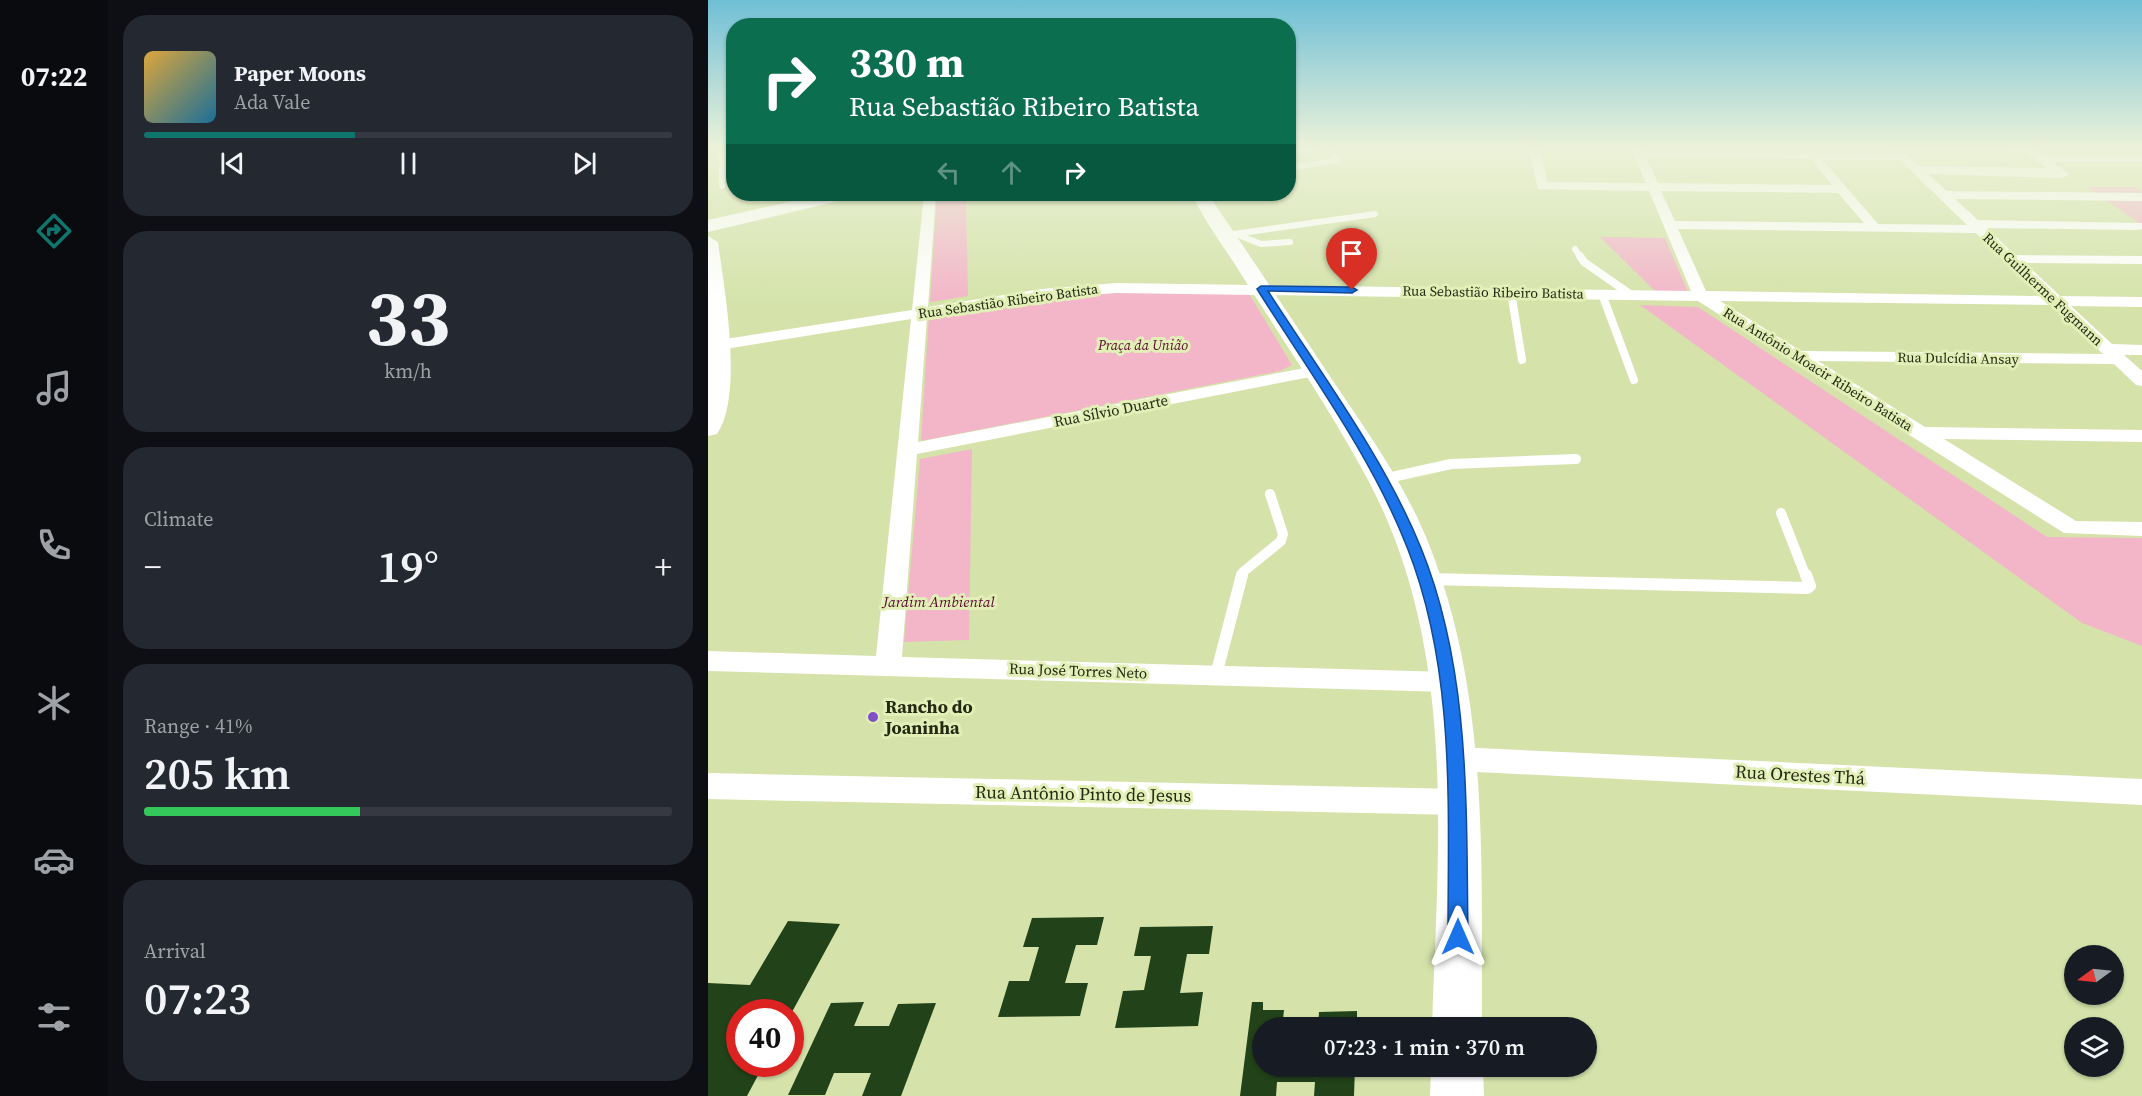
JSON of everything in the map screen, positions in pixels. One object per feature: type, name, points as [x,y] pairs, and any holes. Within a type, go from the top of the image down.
[{"type":"street","points":[[1659,198],[1700,295]]},
{"type":"street","points":[[1850,198],[1875,228]]},
{"type":"street","name":"Rua Guilherme Fugmann","points":[[1946,198],[2141,380]]},
{"type":"street","points":[[2097,198],[2140,228]]},
{"type":"street","points":[[708,226],[815,201]]},
{"type":"street","points":[[888,666],[929,201]]},
{"type":"street","points":[[1205,201],[1231,234],[1261,289],[1382,480],[1410,538],[1425,578],[1448,682],[1457,759],[1457,1017]]},
{"type":"street","points":[[1670,225],[2140,228]]},
{"type":"street","points":[[708,242],[715,353],[708,428]]},
{"type":"street","points":[[2011,259],[2142,260]]},
{"type":"street","name":"Rua Sebastião Ribeiro Batista","points":[[715,353],[920,313],[1088,288],[2142,302]]},
{"type":"street","name":"Rua Antônio Moacir Ribeiro Batista","points":[[1700,295],[2072,528],[2142,529]]},
{"type":"street","name":"Rua Dulcídia Ansay","points":[[1797,356],[2113,354],[2142,350]]},
{"type":"street","name":"Rua Sílvio Duarte","points":[[907,450],[1315,372]]},
{"type":"street","points":[[1921,433],[2142,436]]},
{"type":"street","name":"Rua José Torres Neto","points":[[708,661],[1448,682]]},
{"type":"street","name":"Rua Orestes Thá","points":[[1457,759],[2142,792]]},
{"type":"street","name":"Rua Antônio Pinto de Jesus","points":[[708,786],[1458,802]]},
{"type":"street","points":[[1457,1077],[1457,1096]]},
{"type":"lane","points":[[1231,234],[1375,214]]},
{"type":"lane","points":[[1231,234],[1261,244],[1290,242]]},
{"type":"lane","points":[[1575,249],[1584,262],[1630,294]]},
{"type":"lane","points":[[1511,292],[1522,360]]},
{"type":"lane","points":[[1602,294],[1634,380]]},
{"type":"lane","points":[[1382,480],[1450,464],[1576,459]]},
{"type":"lane","points":[[1216,675],[1243,572],[1281,541],[1283,534],[1270,494]]},
{"type":"lane","points":[[1425,578],[1807,588],[1810,586],[1781,513]]},
{"type":"green space","points":[[2103,198],[2142,198],[2142,225]]},
{"type":"green space","points":[[937,201],[966,201],[968,296],[930,302]]},
{"type":"green space","points":[[1600,237],[1665,238],[1688,292],[1655,291]]},
{"type":"green space","name":"Praça da União","points":[[1248,292],[1292,365],[1280,371],[921,441],[929,314],[1081,293]]},
{"type":"green space","points":[[1640,305],[1698,307],[2047,537],[2142,538],[2142,646],[2082,623]]},
{"type":"green space","name":"Jardim Ambiental","points":[[972,449],[969,640],[904,642],[920,459]]},
{"type":"building","points":[[1104,917],[1097,945],[1076,945],[1065,983],[1088,983],[1080,1016],[998,1017],[1009,981],[1029,981],[1039,947],[1023,947],[1032,918]]},
{"type":"building","points":[[788,921],[840,924],[799,999],[726,999],[726,1077],[757,1077],[747,1096],[708,1096],[708,983],[750,985]]},
{"type":"building","points":[[1213,926],[1209,954],[1187,954],[1180,993],[1203,992],[1198,1026],[1115,1028],[1123,991],[1144,990],[1151,956],[1134,956],[1140,927]]},
{"type":"building","points":[[864,1002],[854,1026],[889,1026],[898,1004],[936,1003],[901,1096],[862,1096],[871,1073],[834,1073],[825,1095],[788,1095],[796,1077],[804,1077],[804,1061],[831,1003]]},
{"type":"building","points":[[1252,1002],[1263,1002],[1263,1010],[1284,1010],[1283,1017],[1252,1017],[1252,1077],[1316,1077],[1316,1079],[1316,1077],[1355,1077],[1354,1096],[1314,1096],[1315,1082],[1277,1082],[1276,1096],[1240,1096]]},
{"type":"building","points":[[1357,1011],[1357,1017],[1319,1017],[1319,1012]]},
{"type":"place","name":"Rancho do Joaninha","points":[[873,717]]},
{"type":"route","points":[[1352,290],[1261,289],[1342,413],[1382,480],[1399,512],[1425,578],[1442,647],[1457,759],[1458,937]]}]
